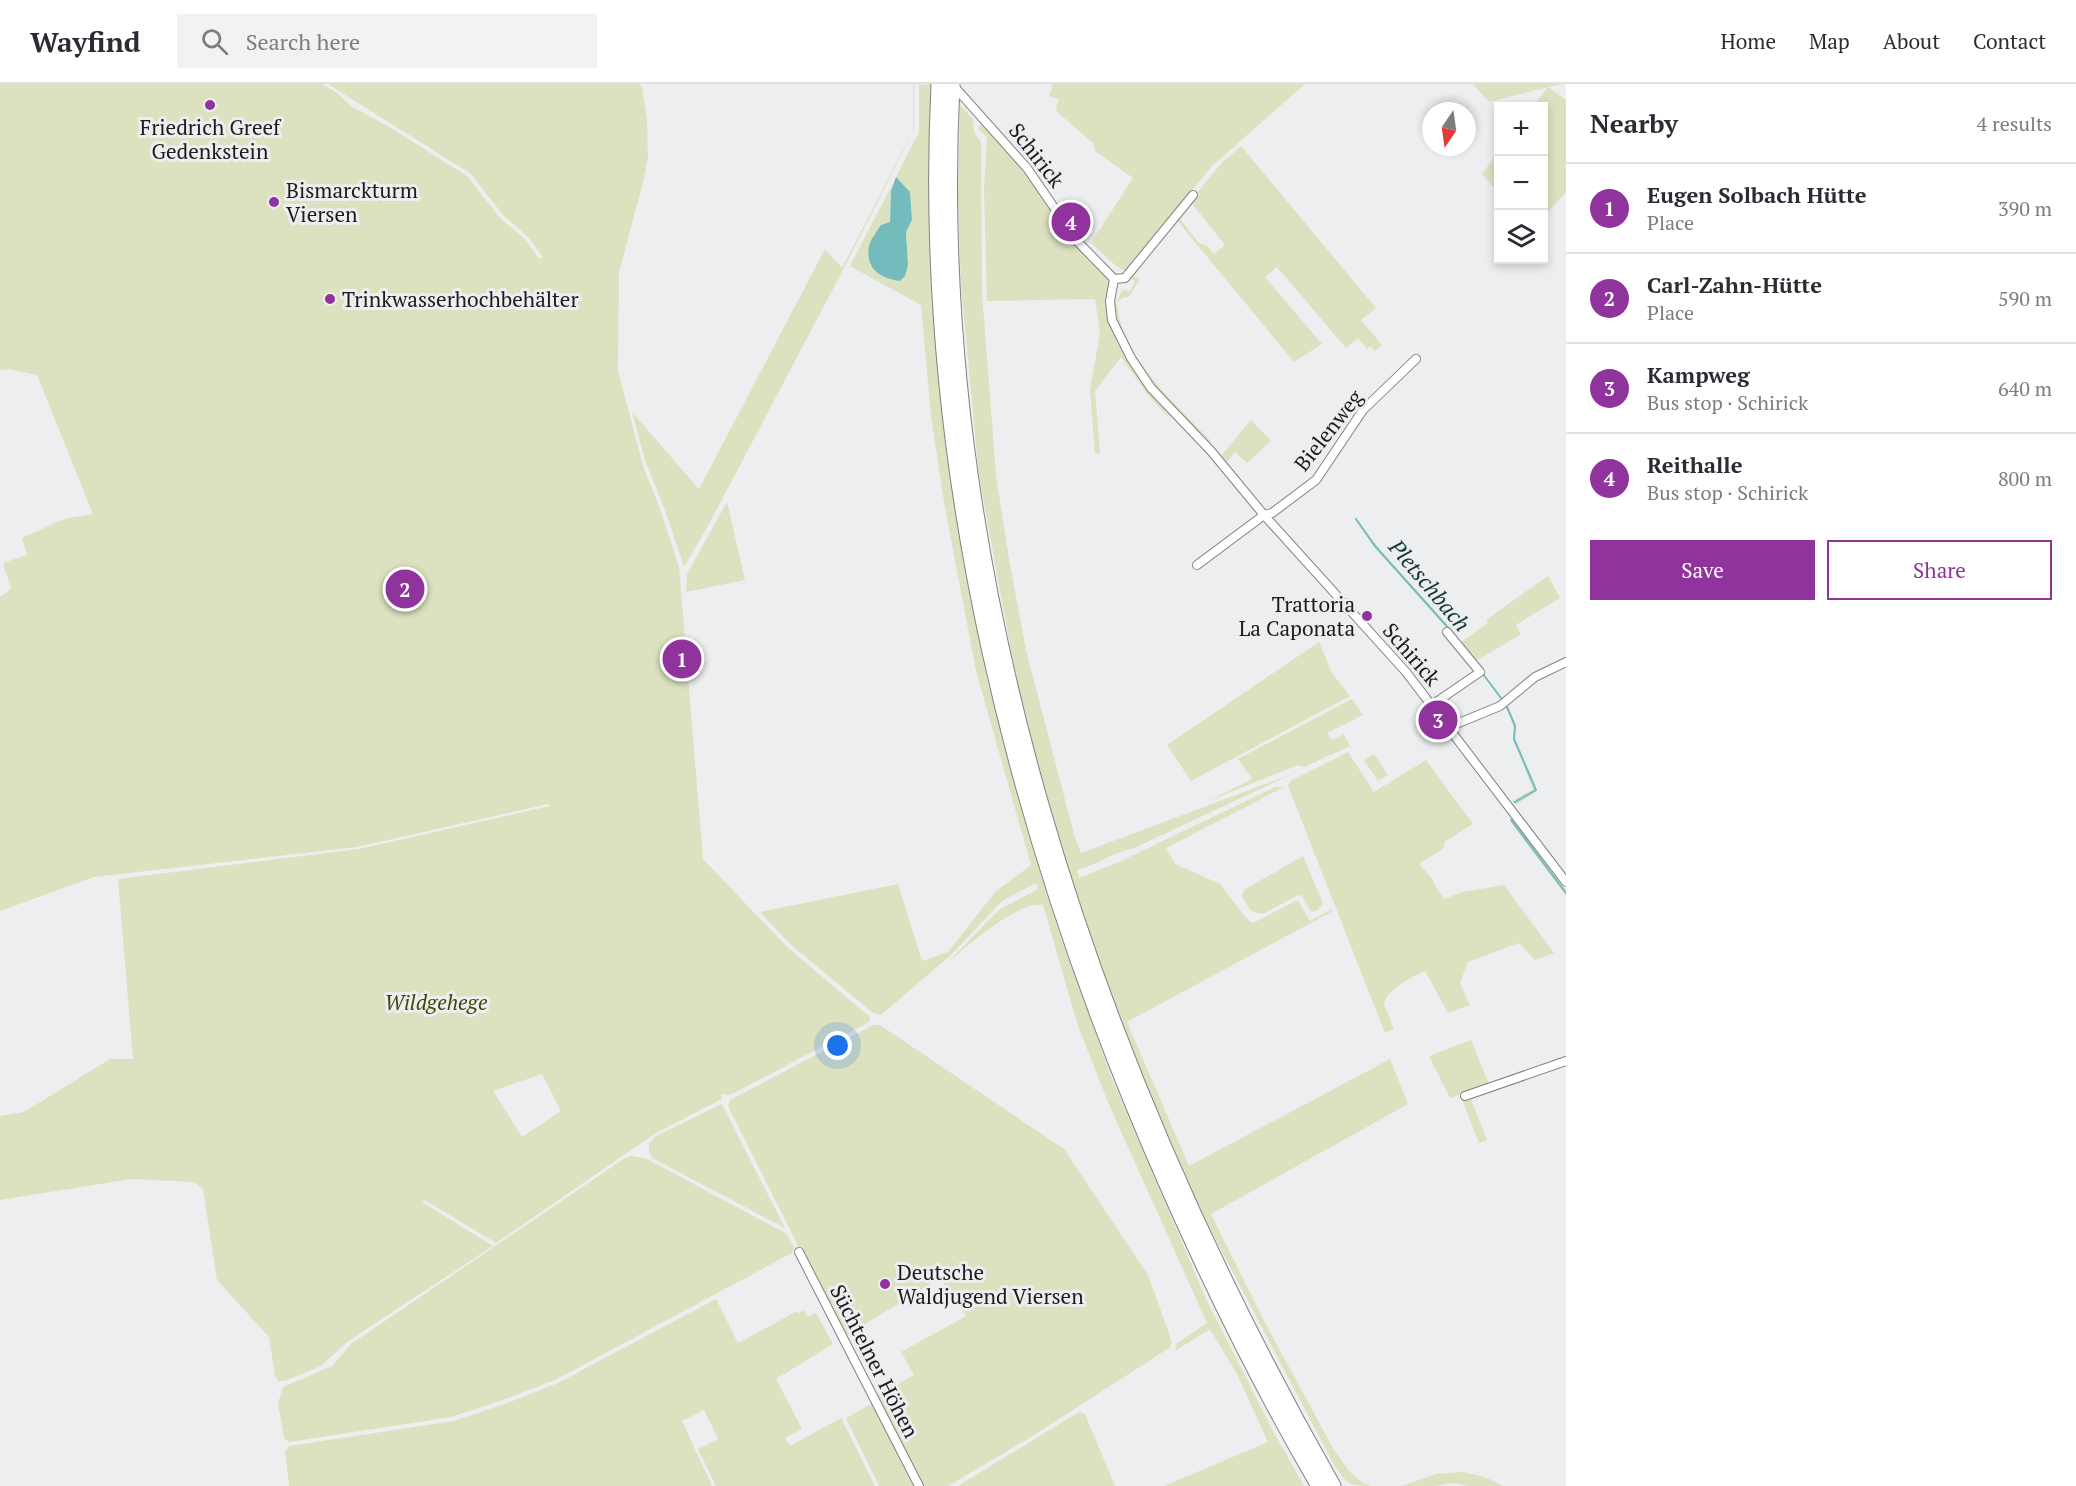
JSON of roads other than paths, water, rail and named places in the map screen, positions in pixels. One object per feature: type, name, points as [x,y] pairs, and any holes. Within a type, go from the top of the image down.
[{"type":"highway","points":[[939,84],[944,111],[952,290],[964,428],[973,495],[995,617],[1034,779],[1087,951],[1145,1104],[1222,1277],[1292,1414],[1333,1486]]},
{"type":"highway","points":[[952,84],[944,111],[938,203],[940,290],[952,429],[961,496],[983,619],[1022,783],[1080,968],[1140,1123],[1207,1273],[1256,1374],[1319,1486]]},
{"type":"highway","points":[[1292,1414],[1344,1486]]},
{"type":"highway","points":[[1292,1440],[1310,1486]]},
{"type":"street","name":"Schirick","points":[[952,84],[1022,161],[1077,240],[1114,279],[1110,301],[1112,320],[1140,374],[1407,672],[1566,882]]},
{"type":"street","points":[[1114,279],[1125,278],[1193,195]]},
{"type":"street","name":"Bielenweg","points":[[1264,515],[1272,513],[1316,480],[1363,410],[1416,359]]},
{"type":"street","points":[[1197,565],[1264,515]]},
{"type":"street","points":[[1432,705],[1480,672],[1447,633]]},
{"type":"street","points":[[1449,727],[1500,706],[1535,677],[1566,662]]},
{"type":"street","points":[[1465,1096],[1566,1061]]},
{"type":"street","name":"Süchtelner Höhen","points":[[799,1252],[919,1486]]},
{"type":"water","points":[[896,177],[910,192],[912,220],[906,232],[908,265],[905,276],[900,281],[880,275],[869,261],[868,254],[870,243],[881,225],[890,222],[891,191]]},
{"type":"waterway","name":"Pletschbach","points":[[1356,519],[1375,546],[1451,631]]},
{"type":"waterway","name":"Pletschbach","points":[[1483,674],[1501,698]]},
{"type":"waterway","name":"Pletschbach","points":[[1507,707],[1515,726],[1514,739],[1536,790],[1515,802]]},
{"type":"waterway","name":"Pletschbach","points":[[1511,820],[1566,893]]},
{"type":"place","name":"Friedrich Greef Gedenkstein","points":[[210,105]]},
{"type":"place","name":"Bismarckturm Viersen","points":[[274,202]]},
{"type":"place","name":"Reithalle","points":[[1071,222]]},
{"type":"place","name":"Trinkwasserhochbehälter","points":[[330,299]]},
{"type":"place","name":"Carl-Zahn-Hütte","points":[[405,589]]},
{"type":"place","name":"Trattoria La Caponata","points":[[1367,616]]},
{"type":"place","name":"Eugen Solbach Hütte","points":[[682,659]]},
{"type":"place","name":"Kampweg","points":[[1438,720]]},
{"type":"place","name":"Deutsche Waldjugend Viersen","points":[[885,1284]]},
{"type":"park label","name":"Wildgehege","points":[[436,1002]]}]
